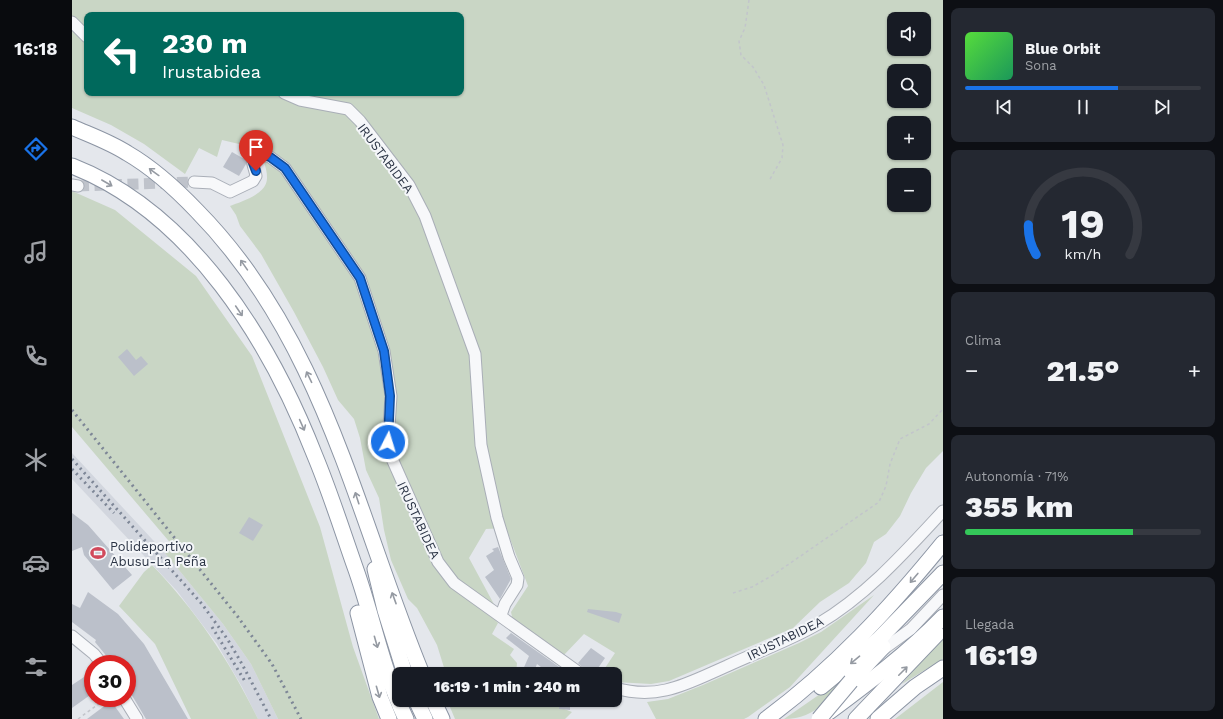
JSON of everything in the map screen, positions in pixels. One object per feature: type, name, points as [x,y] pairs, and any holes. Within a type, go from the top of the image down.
[{"type":"highway","points":[[72,127],[127,153],[171,185],[216,230],[243,263],[274,311],[321,401],[352,482],[369,535],[419,667]]},
{"type":"highway","points":[[72,166],[87,172],[127,195],[166,225],[199,258],[224,288],[252,331],[279,378],[316,457],[355,568],[381,659],[396,699],[406,719]]},
{"type":"highway","points":[[369,535],[379,588],[404,667]]},
{"type":"highway","points":[[344,538],[348,569],[365,640],[380,697],[389,719]]},
{"type":"highway","points":[[766,719],[818,678],[850,647],[907,586],[943,543]]},
{"type":"highway","points":[[776,719],[803,701],[862,654],[943,573]]},
{"type":"highway","points":[[820,719],[851,681],[943,576]]},
{"type":"highway","points":[[820,719],[870,682],[927,634],[943,617]]},
{"type":"highway","points":[[856,719],[931,643],[943,626]]},
{"type":"highway","points":[[878,719],[916,687],[943,668]]},
{"type":"highway","points":[[810,719],[870,682]]},
{"type":"highway","points":[[419,707],[425,719]]},
{"type":"highway","points":[[436,707],[442,719]]},
{"type":"street","points":[[72,22],[84,34]]},
{"type":"street","name":"IRUSTABIDEA","points":[[291,96],[300,100],[348,109],[360,121],[409,185],[425,216],[475,354],[481,445],[497,518],[518,578],[517,585],[505,604],[501,615]]},
{"type":"street","name":"IRUSTABIDEA","points":[[194,182],[212,183],[230,192],[253,181],[256,176],[252,160],[253,155],[257,153],[270,157],[285,168],[360,278],[384,351],[390,396],[389,452],[438,562],[454,583],[501,615],[507,622],[571,667]]},
{"type":"street","name":"IRUSTABIDEA","points":[[622,690],[631,693],[648,693],[674,689],[792,638],[818,624],[864,592],[891,567],[943,511]]},
{"type":"street","points":[[877,653],[911,629],[943,595]]},
{"type":"street","points":[[72,636],[95,655]]},
{"type":"street","points":[[130,707],[137,719]]},
{"type":"path","points":[[748,0],[745,28],[739,42],[740,55],[753,67],[764,85],[783,145],[782,158],[769,182]]},
{"type":"path","points":[[733,593],[752,587],[773,575],[879,502],[886,486],[890,464],[900,439],[929,424],[943,409]]},
{"type":"path","points":[[78,719],[95,707]]},
{"type":"shaded area","points":[[72,453],[165,553],[223,624],[251,664],[278,719],[258,719],[242,687],[217,644],[177,591],[72,479]]},
{"type":"green space","points":[[72,0],[943,0],[943,451],[926,468],[911,493],[900,516],[886,534],[874,542],[866,563],[849,583],[820,602],[793,628],[669,681],[651,684],[622,682],[622,667],[606,667],[615,653],[584,634],[563,656],[513,621],[511,612],[528,586],[506,528],[486,529],[469,558],[496,608],[492,616],[498,623],[492,634],[514,649],[510,655],[517,663],[517,667],[444,667],[437,645],[417,608],[408,599],[391,560],[379,498],[366,470],[360,438],[354,419],[338,400],[323,367],[294,312],[261,254],[240,226],[236,215],[230,206],[253,196],[263,188],[266,183],[266,170],[260,149],[222,140],[217,157],[199,148],[185,174],[144,144],[111,125],[72,108]]},
{"type":"green space","points":[[72,191],[115,210],[196,276],[252,356],[320,527],[353,647],[379,719],[278,719],[251,664],[223,624],[165,553],[173,546],[72,427]]},
{"type":"green space","points":[[152,565],[198,619],[236,677],[258,719],[191,719],[155,644],[119,606],[144,572]]},
{"type":"green space","points":[[874,595],[790,687],[744,719],[656,719],[647,702],[668,699],[799,643],[821,632]]},
{"type":"green space","points":[[943,635],[943,659],[902,684]]},
{"type":"green space","points":[[852,672],[831,697],[815,710],[796,718],[784,719]]},
{"type":"green space","points":[[943,682],[943,719],[895,719]]},
{"type":"green space","points":[[450,707],[559,707],[572,712],[565,719],[455,719]]},
{"type":"building","points":[[232,152],[246,160],[246,164],[239,176],[223,167]]},
{"type":"building","points":[[127,349],[136,360],[141,356],[148,364],[134,376],[118,357]]},
{"type":"building","name":"Polideportivo Abusu-La Peña","points":[[72,513],[88,525],[132,575],[113,590],[84,555],[82,547],[72,551]]},
{"type":"building","points":[[249,517],[263,525],[253,541],[239,533]]},
{"type":"building","points":[[498,547],[511,579],[500,599],[485,577],[494,570],[486,556],[494,551],[492,549]]},
{"type":"building","points":[[88,592],[118,614],[144,644],[188,719],[146,719],[136,702],[136,655],[106,655],[95,642],[96,640],[72,622],[72,604],[80,608]]},
{"type":"building","points":[[588,609],[622,614],[619,623],[587,612]]},
{"type":"building","points":[[511,633],[559,667],[541,667],[537,664],[536,667],[524,667],[529,656],[506,638]]},
{"type":"building","points":[[591,648],[605,658],[599,667],[582,667],[578,663]]},
{"type":"building","points":[[84,677],[84,699],[72,708],[72,685]]},
{"type":"building","points":[[103,707],[115,707],[124,719],[87,719]]},
{"type":"building","points":[[559,707],[570,707],[570,710],[559,709]]},
{"type":"tunnel","points":[[78,186],[194,182]]},
{"type":"railway","points":[[72,410],[238,617],[272,664],[301,719]]},
{"type":"railway","points":[[72,459],[202,604],[228,640],[271,719]]},
{"type":"railway","points":[[72,469],[114,513]]},
{"type":"railway","points":[[212,627],[246,683]]},
{"type":"place","name":"Polideportivo Abusu-La Peña","points":[[98,553]]},
{"type":"route","points":[[256,171],[252,160],[253,155],[257,153],[270,157],[285,168],[360,278],[384,351],[391,411],[388,442]]}]
